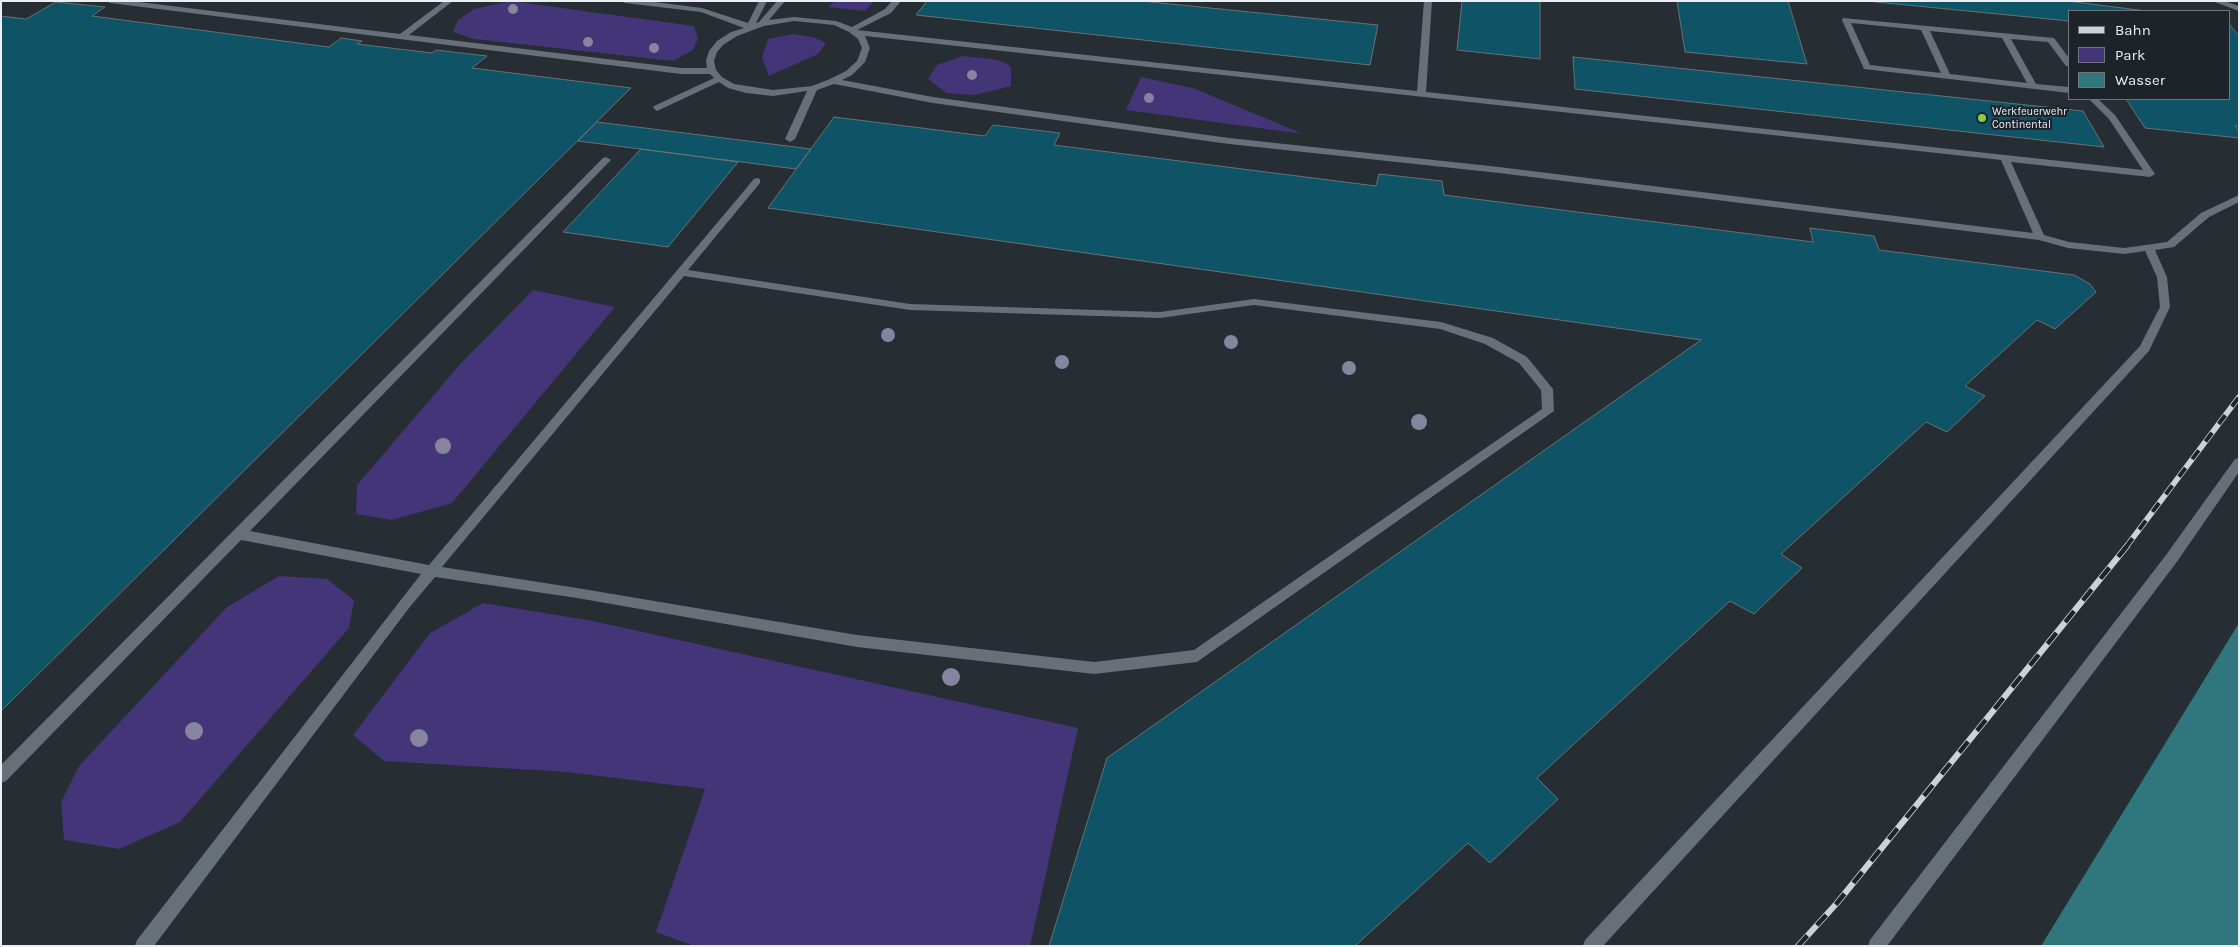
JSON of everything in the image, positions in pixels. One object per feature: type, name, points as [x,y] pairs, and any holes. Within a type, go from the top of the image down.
[{"type":"lane","points":[[110,1],[681,71],[712,71]]},
{"type":"lane","points":[[401,37],[449,1]]},
{"type":"lane","points":[[625,1],[702,10],[750,27]]},
{"type":"lane","points":[[750,27],[763,1]]},
{"type":"lane","points":[[762,24],[781,1]]},
{"type":"lane","points":[[854,31],[888,11],[897,1]]},
{"type":"lane","points":[[1421,96],[1428,1]]},
{"type":"lane","points":[[2216,1],[2239,9]]},
{"type":"lane","points":[[794,19],[836,23],[854,31],[862,38],[866,48],[861,62],[849,73],[813,88],[773,93],[759,92],[731,86],[719,79],[712,71],[710,61],[713,51],[720,43],[734,34],[762,24],[794,19]]},
{"type":"lane","points":[[2068,63],[2051,40],[1846,20],[1867,66],[2068,90]]},
{"type":"lane","points":[[1924,27],[1946,76]]},
{"type":"lane","points":[[854,31],[1421,96],[2150,174],[2112,117],[2094,100]]},
{"type":"lane","points":[[2006,35],[2033,86]]},
{"type":"lane","points":[[657,108],[719,79]]},
{"type":"lane","points":[[833,81],[933,100],[1229,141],[1498,170],[2040,237],[2068,245],[2124,251],[2170,245],[2205,215],[2239,198]]},
{"type":"lane","points":[[790,138],[813,88]]},
{"type":"lane","points":[[2005,158],[2040,237]]},
{"type":"lane","points":[[1,776],[606,160]]},
{"type":"lane","points":[[143,946],[432,571],[758,181]]},
{"type":"lane","points":[[1591,946],[2145,348],[2165,307],[2162,277],[2148,248]]},
{"type":"lane","points":[[238,534],[432,571],[578,593],[857,641],[1094,668],[1197,656],[1548,411],[1548,389],[1523,360],[1489,341],[1441,326],[1254,302],[1160,315],[910,307],[682,272]]},
{"type":"lane","points":[[1876,946],[2165,567],[2239,462]]},
{"type":"green space","points":[[511,1],[694,26],[698,39],[693,50],[673,61],[474,39],[453,32],[458,20],[474,9]]},
{"type":"green space","points":[[835,1],[874,1],[865,11],[828,7]]},
{"type":"green space","points":[[793,34],[813,37],[826,43],[818,54],[769,76],[762,57],[768,39]]},
{"type":"green space","points":[[963,56],[999,60],[1011,67],[1011,86],[975,95],[946,93],[928,79],[937,65]]},
{"type":"green space","points":[[1141,77],[1193,88],[1303,134],[1126,110]]},
{"type":"green space","points":[[533,290],[615,307],[452,503],[392,520],[356,514],[357,485],[462,362]]},
{"type":"green space","points":[[279,576],[327,579],[354,600],[349,628],[180,822],[119,849],[64,840],[61,802],[79,766],[227,607]]},
{"type":"green space","points":[[483,603],[593,621],[1078,728],[1030,946],[694,946],[656,932],[705,789],[567,772],[384,761],[353,735],[430,633]]},
{"type":"water","points":[[2239,623],[2239,946],[2041,946]]},
{"type":"building","points":[[927,1],[1141,1],[1378,25],[1370,65],[916,15]]},
{"type":"building","points":[[1462,1],[1540,1],[1540,59],[1457,50]]},
{"type":"building","points":[[1677,1],[1788,1],[1807,64],[1685,52]]},
{"type":"building","points":[[1866,1],[2068,1],[2138,10],[2068,10],[2068,21]]},
{"type":"building","points":[[56,2],[105,7],[92,16],[329,47],[341,38],[362,41],[357,44],[432,53],[436,50],[487,56],[472,68],[631,88],[1,711],[1,16],[26,19]]},
{"type":"building","points":[[2230,25],[2239,36],[2239,126],[2235,126],[2239,131],[2239,138],[2145,128],[2127,100],[2230,100]]},
{"type":"building","points":[[1573,57],[2083,111],[2104,147],[1575,89]]},
{"type":"building","points":[[834,117],[985,136],[993,125],[1060,133],[1054,145],[1376,186],[1379,174],[1442,181],[1444,195],[1813,242],[1810,228],[1874,236],[1879,250],[2074,275],[2090,284],[2096,292],[2055,329],[2037,320],[1965,386],[1985,396],[1947,432],[1926,422],[1781,554],[1802,568],[1754,614],[1730,601],[1537,778],[1558,799],[1490,863],[1468,843],[1355,946],[1049,946],[1107,758],[1701,340],[768,208]]},
{"type":"building","points":[[597,122],[811,149],[796,169],[578,141]]},
{"type":"building","points":[[641,149],[738,162],[668,247],[563,232]]},
{"type":"railway","points":[[2126,547],[2239,397]]},
{"type":"railway","points":[[1798,946],[1837,903],[2127,546]]},
{"type":"place","name":"Werkfeuerwehr Continental","points":[[1982,118]]}]
